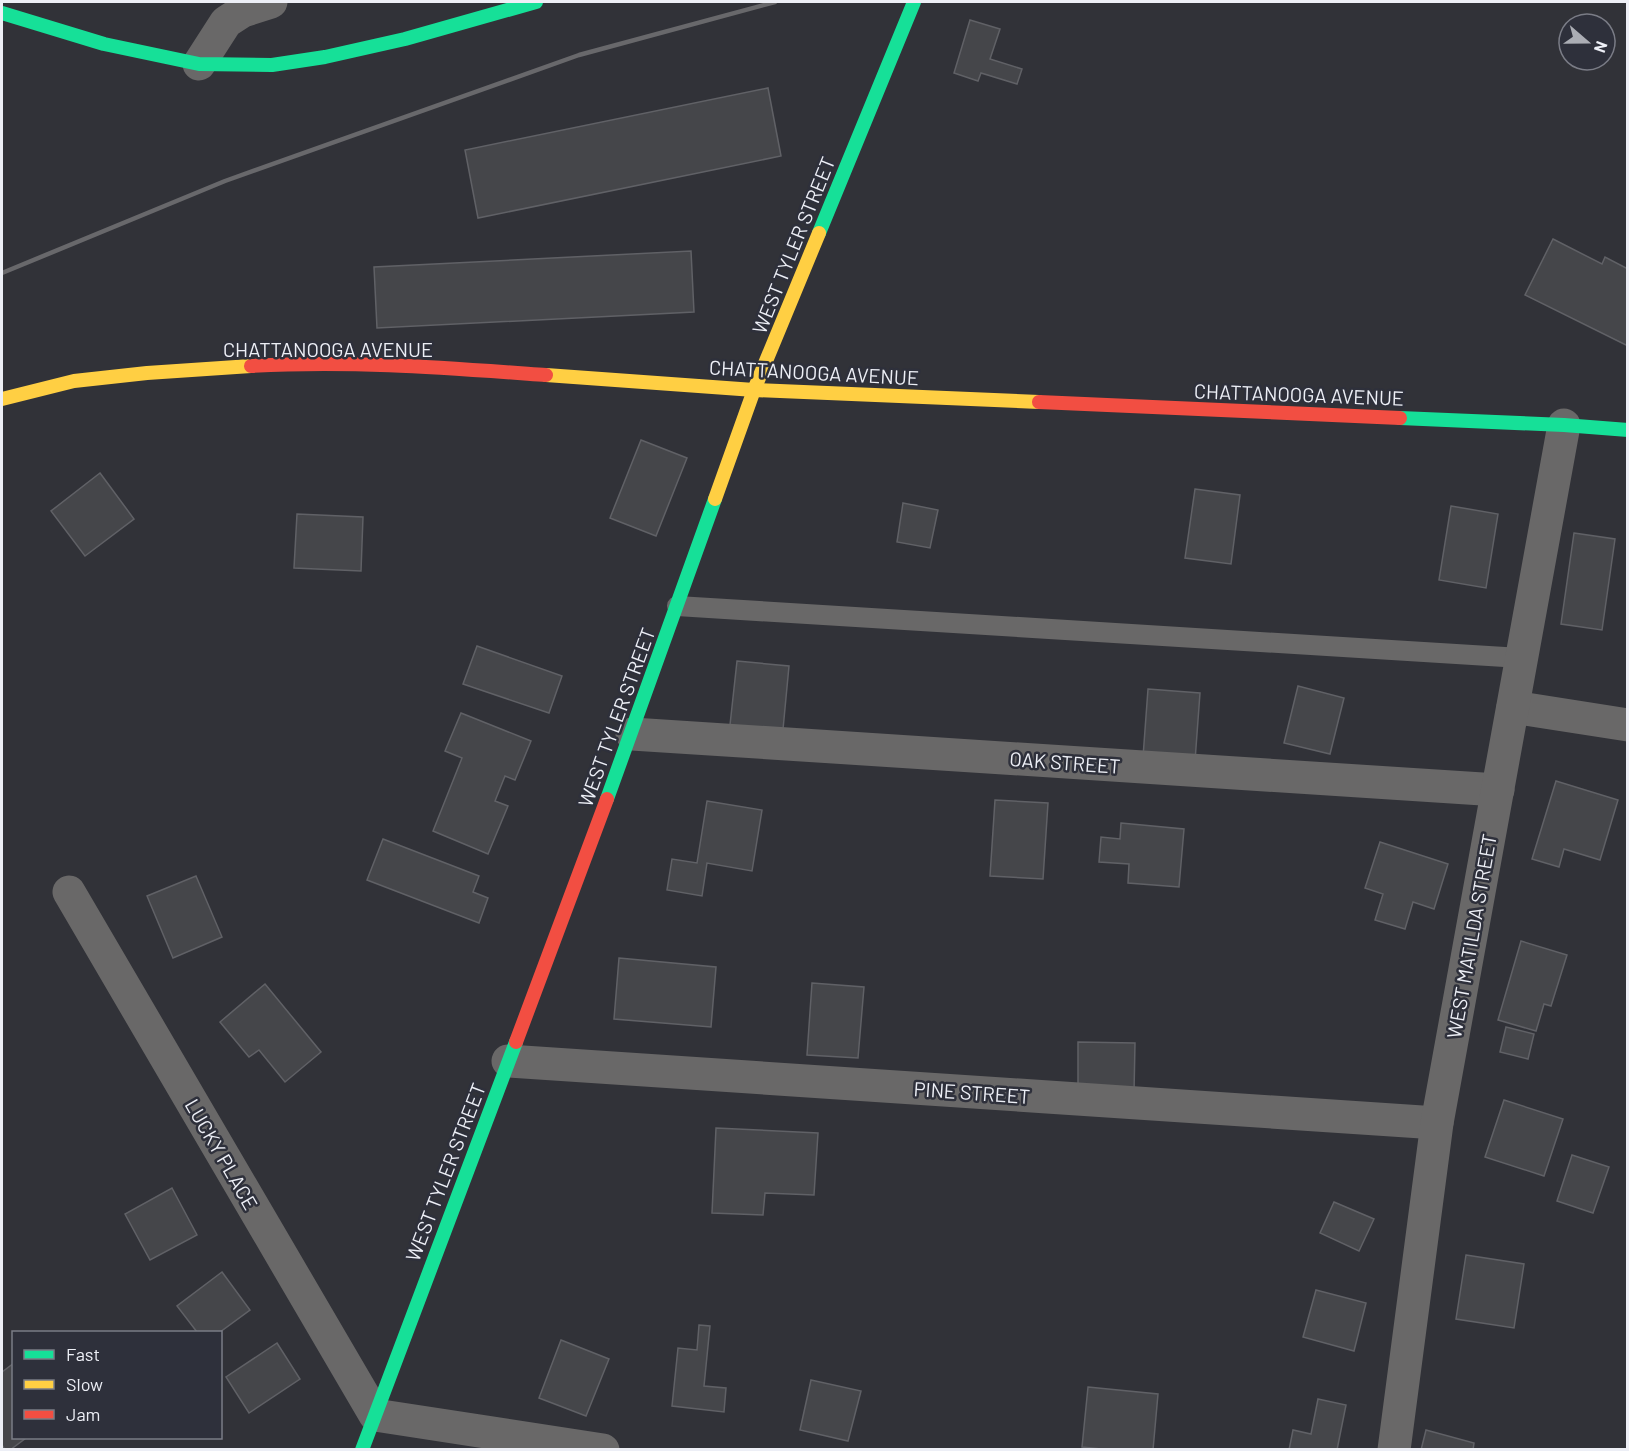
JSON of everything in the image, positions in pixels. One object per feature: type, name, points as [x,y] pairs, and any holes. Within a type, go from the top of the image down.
[{"type":"street","points":[[199,64],[226,22],[243,11],[271,2]]},
{"type":"street","points":[[2,13],[104,44],[199,64],[272,66],[405,39],[536,2]]},
{"type":"street","name":"WEST TYLER STREET","points":[[362,1449],[632,734],[754,390],[914,2]]},
{"type":"street","name":"CHATTANOOGA AVENUE","points":[[2,399],[74,381],[147,373],[290,364],[437,367],[754,390],[1564,424],[1628,430]]},
{"type":"street","name":"WEST MATILDA STREET","points":[[1394,1449],[1437,1123],[1564,424]]},
{"type":"street","points":[[1513,707],[1628,725]]},
{"type":"street","name":"OAK STREET","points":[[632,734],[1498,790]]},
{"type":"street","name":"LUCKY PLACE","points":[[69,892],[375,1415]]},
{"type":"street","name":"PINE STREET","points":[[508,1061],[1437,1123]]},
{"type":"street","points":[[375,1415],[603,1449]]},
{"type":"lane","points":[[677,606],[1521,658]]},
{"type":"building","points":[[970,20],[1000,29],[990,59],[1022,69],[1017,84],[981,73],[978,81],[954,73]]},
{"type":"building","points":[[768,88],[781,156],[478,218],[465,150]]},
{"type":"building","points":[[1553,239],[1602,264],[1605,257],[1628,269],[1628,346],[1525,295]]},
{"type":"building","points":[[691,251],[694,312],[377,328],[374,267]]},
{"type":"building","points":[[641,440],[687,458],[656,536],[610,518]]},
{"type":"building","points":[[100,473],[134,519],[85,556],[51,511]]},
{"type":"building","points":[[1195,489],[1240,495],[1231,564],[1185,558]]},
{"type":"building","points":[[903,503],[938,510],[930,548],[897,542]]},
{"type":"building","points":[[1451,506],[1498,514],[1486,588],[1439,580]]},
{"type":"building","points":[[297,514],[363,517],[361,571],[294,568]]},
{"type":"building","points":[[1574,533],[1615,539],[1602,630],[1561,624]]},
{"type":"building","points":[[477,646],[562,676],[549,713],[463,684]]},
{"type":"building","points":[[737,661],[789,666],[782,740],[729,734]]},
{"type":"building","points":[[1298,686],[1344,698],[1330,754],[1284,743]]},
{"type":"building","points":[[1148,689],[1200,693],[1195,761],[1143,757]]},
{"type":"building","points":[[461,713],[531,741],[515,780],[505,776],[495,801],[508,806],[488,854],[433,831],[462,758],[445,751]]},
{"type":"building","points":[[1556,781],[1618,800],[1600,860],[1564,849],[1559,867],[1532,859]]},
{"type":"building","points":[[995,800],[1048,803],[1043,879],[990,876]]},
{"type":"building","points":[[707,801],[762,810],[752,871],[707,863],[702,896],[667,890],[672,859],[697,863]]},
{"type":"building","points":[[1121,823],[1184,829],[1179,887],[1128,883],[1129,864],[1099,862],[1101,837],[1120,839]]},
{"type":"building","points":[[383,839],[479,876],[473,892],[488,898],[479,923],[367,880]]},
{"type":"building","points":[[1380,842],[1448,864],[1434,909],[1413,902],[1405,929],[1375,920],[1383,894],[1365,888]]},
{"type":"building","points":[[196,876],[222,937],[173,958],[147,896]]},
{"type":"building","points":[[1521,941],[1567,955],[1551,1006],[1544,1004],[1536,1031],[1498,1020]]},
{"type":"building","points":[[619,958],[716,967],[711,1027],[614,1019]]},
{"type":"building","points":[[812,983],[864,987],[858,1058],[807,1055]]},
{"type":"building","points":[[265,984],[321,1052],[285,1082],[259,1050],[249,1057],[220,1022]]},
{"type":"building","points":[[1506,1027],[1534,1034],[1528,1059],[1500,1052]]},
{"type":"building","points":[[1078,1042],[1135,1043],[1134,1093],[1078,1092]]},
{"type":"building","points":[[1504,1100],[1563,1119],[1544,1176],[1485,1157]]},
{"type":"building","points":[[716,1128],[818,1133],[814,1195],[765,1193],[763,1215],[712,1213]]},
{"type":"building","points":[[1572,1155],[1609,1167],[1593,1213],[1557,1201]]},
{"type":"building","points":[[172,1188],[197,1235],[150,1260],[125,1214]]},
{"type":"building","points":[[1334,1202],[1374,1219],[1359,1251],[1320,1233]]},
{"type":"building","points":[[1466,1255],[1524,1264],[1514,1328],[1456,1319]]},
{"type":"building","points":[[222,1272],[250,1310],[221,1331],[196,1331],[177,1306]]},
{"type":"building","points":[[1316,1290],[1366,1303],[1354,1351],[1303,1337]]},
{"type":"building","points":[[699,1325],[710,1326],[704,1386],[726,1388],[724,1412],[672,1406],[678,1348],[697,1350]]},
{"type":"building","points":[[561,1340],[609,1359],[586,1416],[539,1398]]},
{"type":"building","points":[[277,1343],[300,1379],[249,1413],[226,1377]]},
{"type":"building","points":[[12,1364],[12,1439],[25,1439],[10,1450],[5,1450],[2,1445],[2,1372]]},
{"type":"building","points":[[811,1380],[861,1391],[848,1441],[800,1430]]},
{"type":"building","points":[[1088,1387],[1158,1394],[1153,1450],[1082,1447]]},
{"type":"building","points":[[1318,1399],[1346,1405],[1337,1450],[1289,1450],[1293,1430],[1311,1434]]},
{"type":"building","points":[[1426,1430],[1474,1443],[1473,1450],[1421,1450]]},
{"type":"railway","points":[[2,273],[225,181],[579,55],[775,2]]},
{"type":"traffic: fast","points":[[2,13],[104,44],[199,64],[272,65],[325,57],[405,39],[536,2]]},
{"type":"traffic: fast","points":[[819,233],[914,2]]},
{"type":"traffic: fast","points":[[1400,418],[1628,430]]},
{"type":"traffic: fast","points":[[607,799],[715,499]]},
{"type":"traffic: fast","points":[[362,1450],[516,1042]]},
{"type":"traffic: slow","points":[[715,499],[754,390],[819,233]]},
{"type":"traffic: slow","points":[[2,399],[74,381],[147,373],[251,366]]},
{"type":"traffic: slow","points":[[546,375],[754,390],[1039,402]]},
{"type":"traffic: jam","points":[[251,366],[362,364],[546,375]]},
{"type":"traffic: jam","points":[[1039,402],[1400,418]]},
{"type":"traffic: jam","points":[[516,1042],[607,799]]}]
